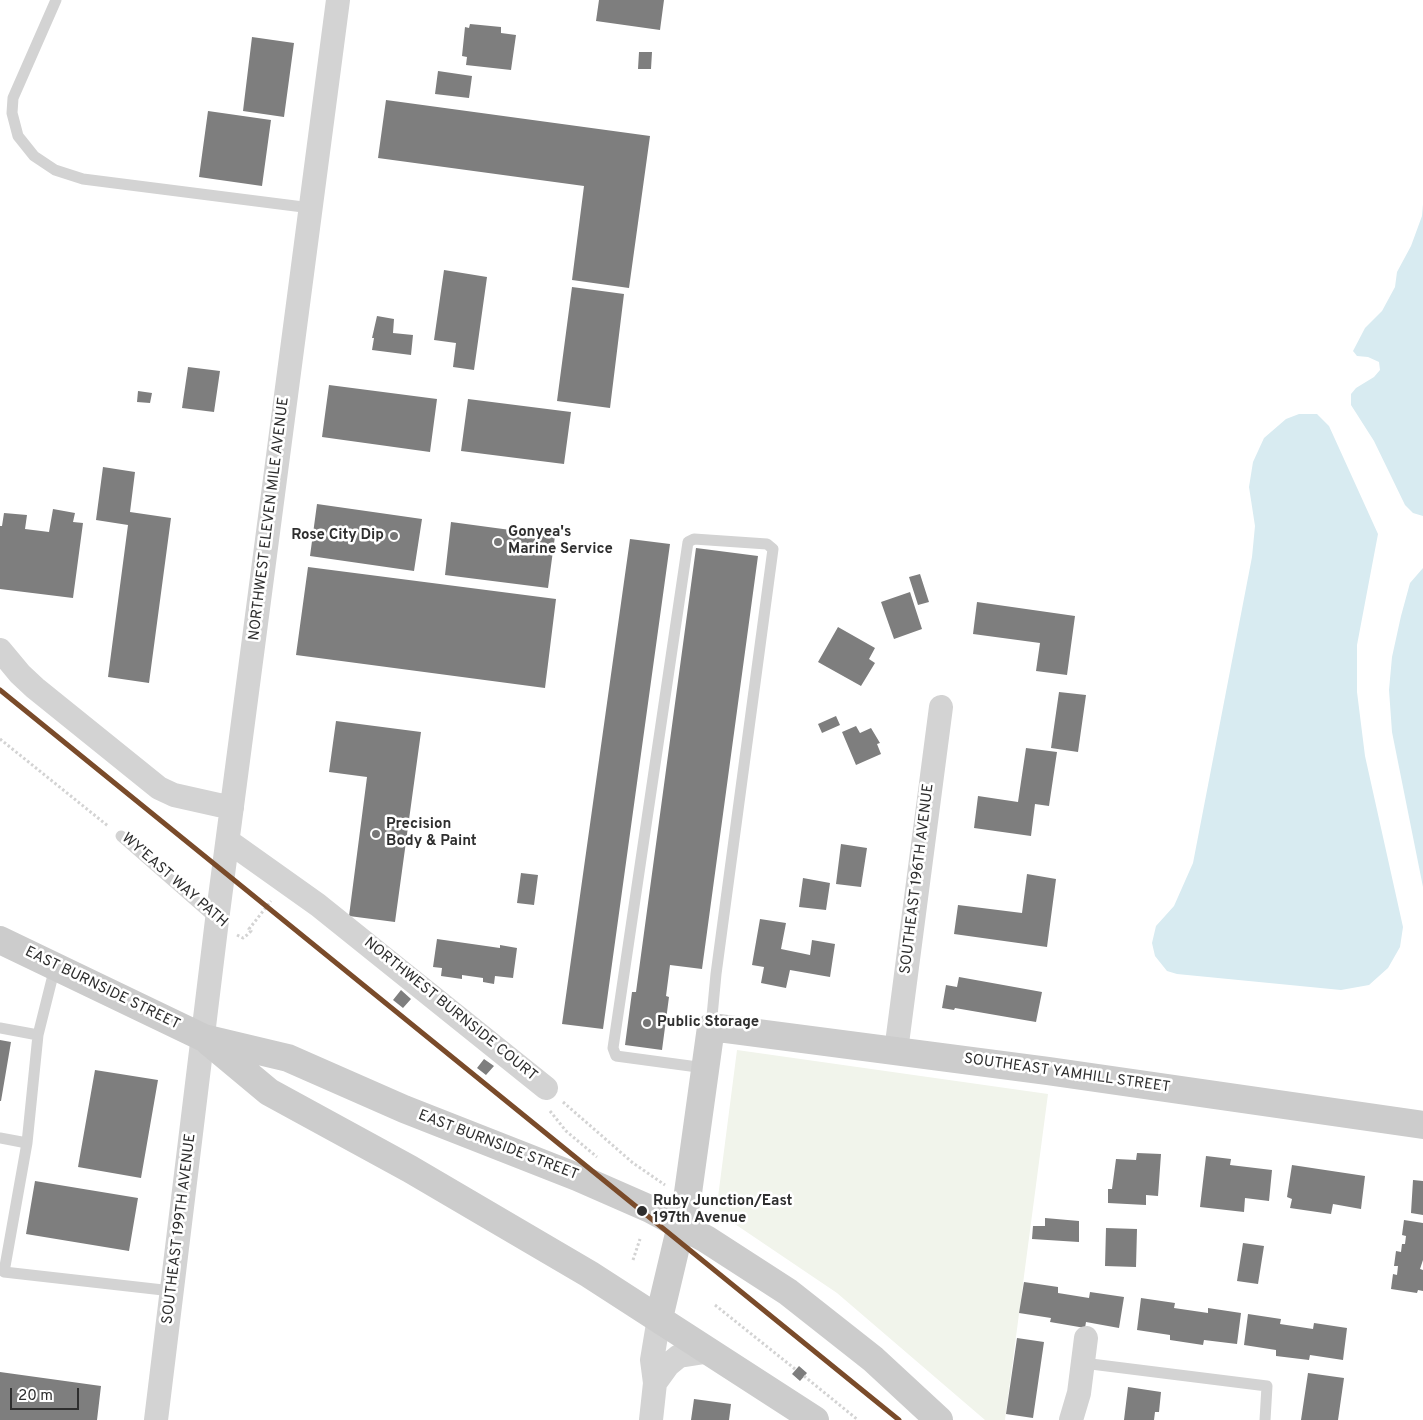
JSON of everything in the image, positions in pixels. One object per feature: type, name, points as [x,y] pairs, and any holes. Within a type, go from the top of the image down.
[{"type":"main road","name":"EAST BURNSIDE STREET","points":[[0,940],[204,1038],[288,1058],[404,1109],[621,1195],[744,1262],[830,1324],[874,1359],[939,1420]]},
{"type":"main road","name":"SOUTHEAST YAMHILL STREET","points":[[711,1027],[1423,1125]]},
{"type":"main road","points":[[659,1318],[687,1200],[711,1027]]},
{"type":"main road","name":"EAST BURNSIDE STREET","points":[[204,1038],[269,1092],[484,1212],[659,1318],[815,1420]]},
{"type":"street","name":"NORTHWEST ELEVEN MILE AVENUE","points":[[204,1038],[217,920],[338,0]]},
{"type":"street","points":[[0,650],[20,674],[42,694],[159,788],[174,796],[232,808]]},
{"type":"street","name":"SOUTHEAST 196TH AVENUE","points":[[896,1051],[941,707]]},
{"type":"street","name":"NORTHWEST BURNSIDE COURT","points":[[228,841],[311,900],[546,1088]]},
{"type":"street","name":"SOUTHEAST 199TH AVENUE","points":[[156,1420],[204,1038]]},
{"type":"street","points":[[651,1420],[655,1384],[652,1360],[659,1318]]},
{"type":"street","points":[[1071,1420],[1079,1393],[1086,1338]]},
{"type":"street","points":[[655,1384],[668,1365],[679,1356],[711,1352]]},
{"type":"lane","points":[[56,0],[13,98],[12,113],[18,136],[34,156],[55,170],[83,179],[311,208]]},
{"type":"lane","points":[[705,1068],[616,1056],[613,1048],[688,542],[694,538],[767,544],[773,548],[716,974],[711,1027]]},
{"type":"lane","name":"WY'EAST WAY PATH","points":[[120,836],[217,920]]},
{"type":"lane","points":[[55,967],[38,1035],[28,1142],[2,1271],[172,1290]]},
{"type":"lane","points":[[0,1028],[38,1035]]},
{"type":"lane","points":[[0,1138],[28,1142]]},
{"type":"lane","points":[[1083,1363],[1267,1386],[1265,1420]]},
{"type":"path","name":"WY'EAST WAY PATH","points":[[0,739],[120,836]]},
{"type":"path","name":"WY'EAST WAY PATH","points":[[217,920],[243,938],[251,931],[249,929],[274,897]]},
{"type":"path","name":"NORTHWEST BURNSIDE COURT","points":[[546,1088],[634,1163],[668,1186]]},
{"type":"path","points":[[633,1260],[640,1239]]},
{"type":"path","points":[[715,1306],[796,1369]]},
{"type":"shaded area","points":[[1423,204],[1423,516],[1413,513],[1405,505],[1374,441],[1351,405],[1351,394],[1356,388],[1374,377],[1380,370],[1379,362],[1368,357],[1357,356],[1353,351],[1365,328],[1382,311],[1395,287],[1397,272],[1411,246],[1422,216]]},
{"type":"shaded area","points":[[1299,414],[1317,414],[1329,426],[1378,534],[1357,645],[1357,692],[1365,756],[1403,927],[1400,947],[1388,968],[1369,985],[1341,990],[1177,974],[1167,971],[1155,956],[1152,943],[1156,926],[1174,906],[1193,863],[1252,557],[1255,526],[1249,487],[1253,462],[1264,438],[1286,419]]},
{"type":"shaded area","points":[[1423,568],[1423,887],[1392,732],[1389,690],[1392,657],[1410,583]]},
{"type":"shaded area","points":[[737,1050],[1048,1094],[1005,1420],[985,1420],[837,1293],[723,1216],[717,1205]]},
{"type":"building","points":[[599,0],[664,0],[660,30],[596,21]]},
{"type":"building","points":[[470,24],[501,27],[501,33],[516,35],[511,70],[466,65],[467,57],[462,56],[465,27],[469,28]]},
{"type":"building","points":[[252,37],[294,43],[284,117],[243,111]]},
{"type":"building","points":[[639,52],[652,52],[651,69],[638,69]]},
{"type":"building","points":[[438,71],[472,76],[469,98],[435,94]]},
{"type":"building","points":[[386,100],[650,136],[629,288],[572,280],[584,186],[378,158]]},
{"type":"building","points":[[208,111],[271,120],[262,186],[199,177]]},
{"type":"building","points":[[444,270],[487,277],[474,370],[453,367],[456,343],[434,340]]},
{"type":"building","points":[[572,287],[624,294],[610,408],[557,401]]},
{"type":"building","points":[[377,316],[394,319],[393,333],[413,335],[411,355],[372,350],[374,338],[372,338]]},
{"type":"building","points":[[188,367],[220,371],[214,412],[182,408]]},
{"type":"building","points":[[329,385],[437,399],[430,452],[322,437]]},
{"type":"building","points":[[138,391],[152,393],[150,403],[137,402]]},
{"type":"building","points":[[468,399],[571,412],[564,464],[461,451]]},
{"type":"building","points":[[103,467],[135,472],[130,512],[171,518],[149,683],[108,677],[128,525],[96,520]]},
{"type":"building","points":[[317,504],[422,519],[414,571],[310,556]]},
{"type":"building","points":[[53,509],[75,513],[73,522],[83,523],[73,598],[0,589],[0,526],[2,526],[4,513],[27,515],[25,529],[49,532]]},
{"type":"building","points":[[451,522],[555,536],[548,588],[445,575]]},
{"type":"building","points":[[630,539],[670,544],[603,1029],[562,1024]]},
{"type":"building","points":[[696,548],[758,556],[702,969],[670,965],[666,996],[669,997],[662,1050],[625,1045],[632,992],[636,992]]},
{"type":"building","points":[[308,567],[556,599],[545,688],[296,655]]},
{"type":"building","points":[[920,574],[929,602],[918,605],[909,577]]},
{"type":"building","points":[[910,592],[922,629],[894,639],[881,602]]},
{"type":"building","points":[[977,602],[1075,616],[1067,675],[1036,671],[1040,643],[973,634]]},
{"type":"building","points":[[838,627],[875,648],[869,659],[875,663],[861,686],[818,662]]},
{"type":"building","points":[[1059,692],[1086,695],[1078,752],[1051,748]]},
{"type":"building","points":[[836,716],[840,725],[822,733],[818,724]]},
{"type":"building","points":[[336,721],[421,732],[395,922],[349,916],[367,777],[329,772]]},
{"type":"building","points":[[856,726],[860,733],[871,728],[880,743],[877,744],[881,754],[856,765],[842,732]]},
{"type":"building","points":[[1026,748],[1057,752],[1049,806],[1035,804],[1031,836],[974,828],[978,796],[1018,802]]},
{"type":"building","points":[[841,844],[867,848],[861,887],[836,884]]},
{"type":"building","points":[[521,873],[538,875],[534,905],[517,903]]},
{"type":"building","points":[[1027,874],[1056,879],[1047,947],[954,934],[958,905],[1022,913]]},
{"type":"building","points":[[803,878],[830,883],[826,910],[799,907]]},
{"type":"building","points":[[760,919],[786,923],[781,949],[810,955],[812,940],[835,944],[830,977],[790,970],[786,988],[761,983],[764,967],[752,965]]},
{"type":"building","points":[[437,939],[500,948],[500,945],[517,948],[513,978],[495,976],[494,984],[483,982],[483,978],[462,975],[462,979],[441,976],[442,968],[433,967]]},
{"type":"building","points":[[959,977],[1042,992],[1036,1022],[955,1008],[954,1010],[942,1008],[946,985],[957,987]]},
{"type":"building","points":[[401,990],[411,999],[403,1008],[393,1000]]},
{"type":"building","points":[[0,1040],[11,1042],[1,1101],[0,1101]]},
{"type":"building","points":[[484,1059],[494,1066],[486,1075],[477,1068]]},
{"type":"building","points":[[95,1070],[158,1080],[141,1178],[78,1167]]},
{"type":"building","points":[[1137,1153],[1161,1154],[1158,1196],[1146,1195],[1146,1205],[1108,1203],[1108,1189],[1112,1189],[1116,1159],[1136,1160]]},
{"type":"building","points":[[1206,1156],[1231,1159],[1230,1165],[1272,1170],[1269,1201],[1245,1198],[1244,1212],[1200,1207]]},
{"type":"building","points":[[1292,1165],[1365,1176],[1361,1209],[1333,1204],[1331,1214],[1290,1208],[1292,1199],[1287,1197]]},
{"type":"building","points":[[1413,1180],[1423,1181],[1423,1215],[1411,1213]]},
{"type":"building","points":[[35,1181],[138,1198],[129,1251],[26,1234]]},
{"type":"building","points":[[1045,1218],[1079,1221],[1079,1242],[1032,1239],[1033,1226],[1045,1226]]},
{"type":"building","points":[[1404,1220],[1423,1223],[1423,1260],[1420,1269],[1423,1270],[1423,1291],[1418,1290],[1417,1293],[1391,1289],[1393,1274],[1397,1275],[1398,1266],[1394,1266],[1396,1251],[1401,1252],[1402,1244],[1405,1244],[1406,1236],[1402,1235]]},
{"type":"building","points":[[1106,1228],[1137,1229],[1136,1267],[1105,1266]]},
{"type":"building","points":[[1243,1243],[1264,1246],[1258,1284],[1237,1281]]},
{"type":"building","points":[[1024,1282],[1058,1287],[1058,1293],[1089,1298],[1090,1292],[1124,1297],[1119,1328],[1086,1322],[1085,1328],[1050,1322],[1051,1318],[1019,1313]]},
{"type":"building","points":[[1141,1298],[1175,1303],[1174,1308],[1208,1313],[1208,1308],[1241,1313],[1237,1344],[1204,1340],[1203,1345],[1170,1340],[1170,1335],[1137,1330]]},
{"type":"building","points":[[1248,1314],[1281,1319],[1280,1324],[1313,1329],[1314,1323],[1347,1328],[1343,1360],[1310,1355],[1309,1360],[1276,1356],[1276,1350],[1244,1345]]},
{"type":"building","points":[[1017,1338],[1044,1342],[1033,1418],[1006,1414]]},
{"type":"building","points":[[799,1366],[807,1373],[800,1381],[792,1374]]},
{"type":"building","points":[[0,1372],[101,1386],[97,1420],[0,1420]]},
{"type":"building","points":[[1308,1373],[1344,1378],[1338,1420],[1301,1420]]},
{"type":"building","points":[[1128,1387],[1161,1392],[1159,1412],[1155,1412],[1154,1420],[1124,1420]]},
{"type":"building","points":[[694,1399],[731,1404],[729,1420],[691,1420]]},
{"type":"transit line","points":[[0,690],[899,1420]]},
{"type":"place","name":"Rose City Dip","points":[[394,536]]},
{"type":"place","name":"Gonyea's Marine Service","points":[[498,542]]},
{"type":"place","name":"Precision Body & Paint","points":[[376,834]]},
{"type":"place","name":"Public Storage","points":[[647,1023]]},
{"type":"place","name":"Ruby Junction/East 197th Avenue","points":[[642,1211]]}]
